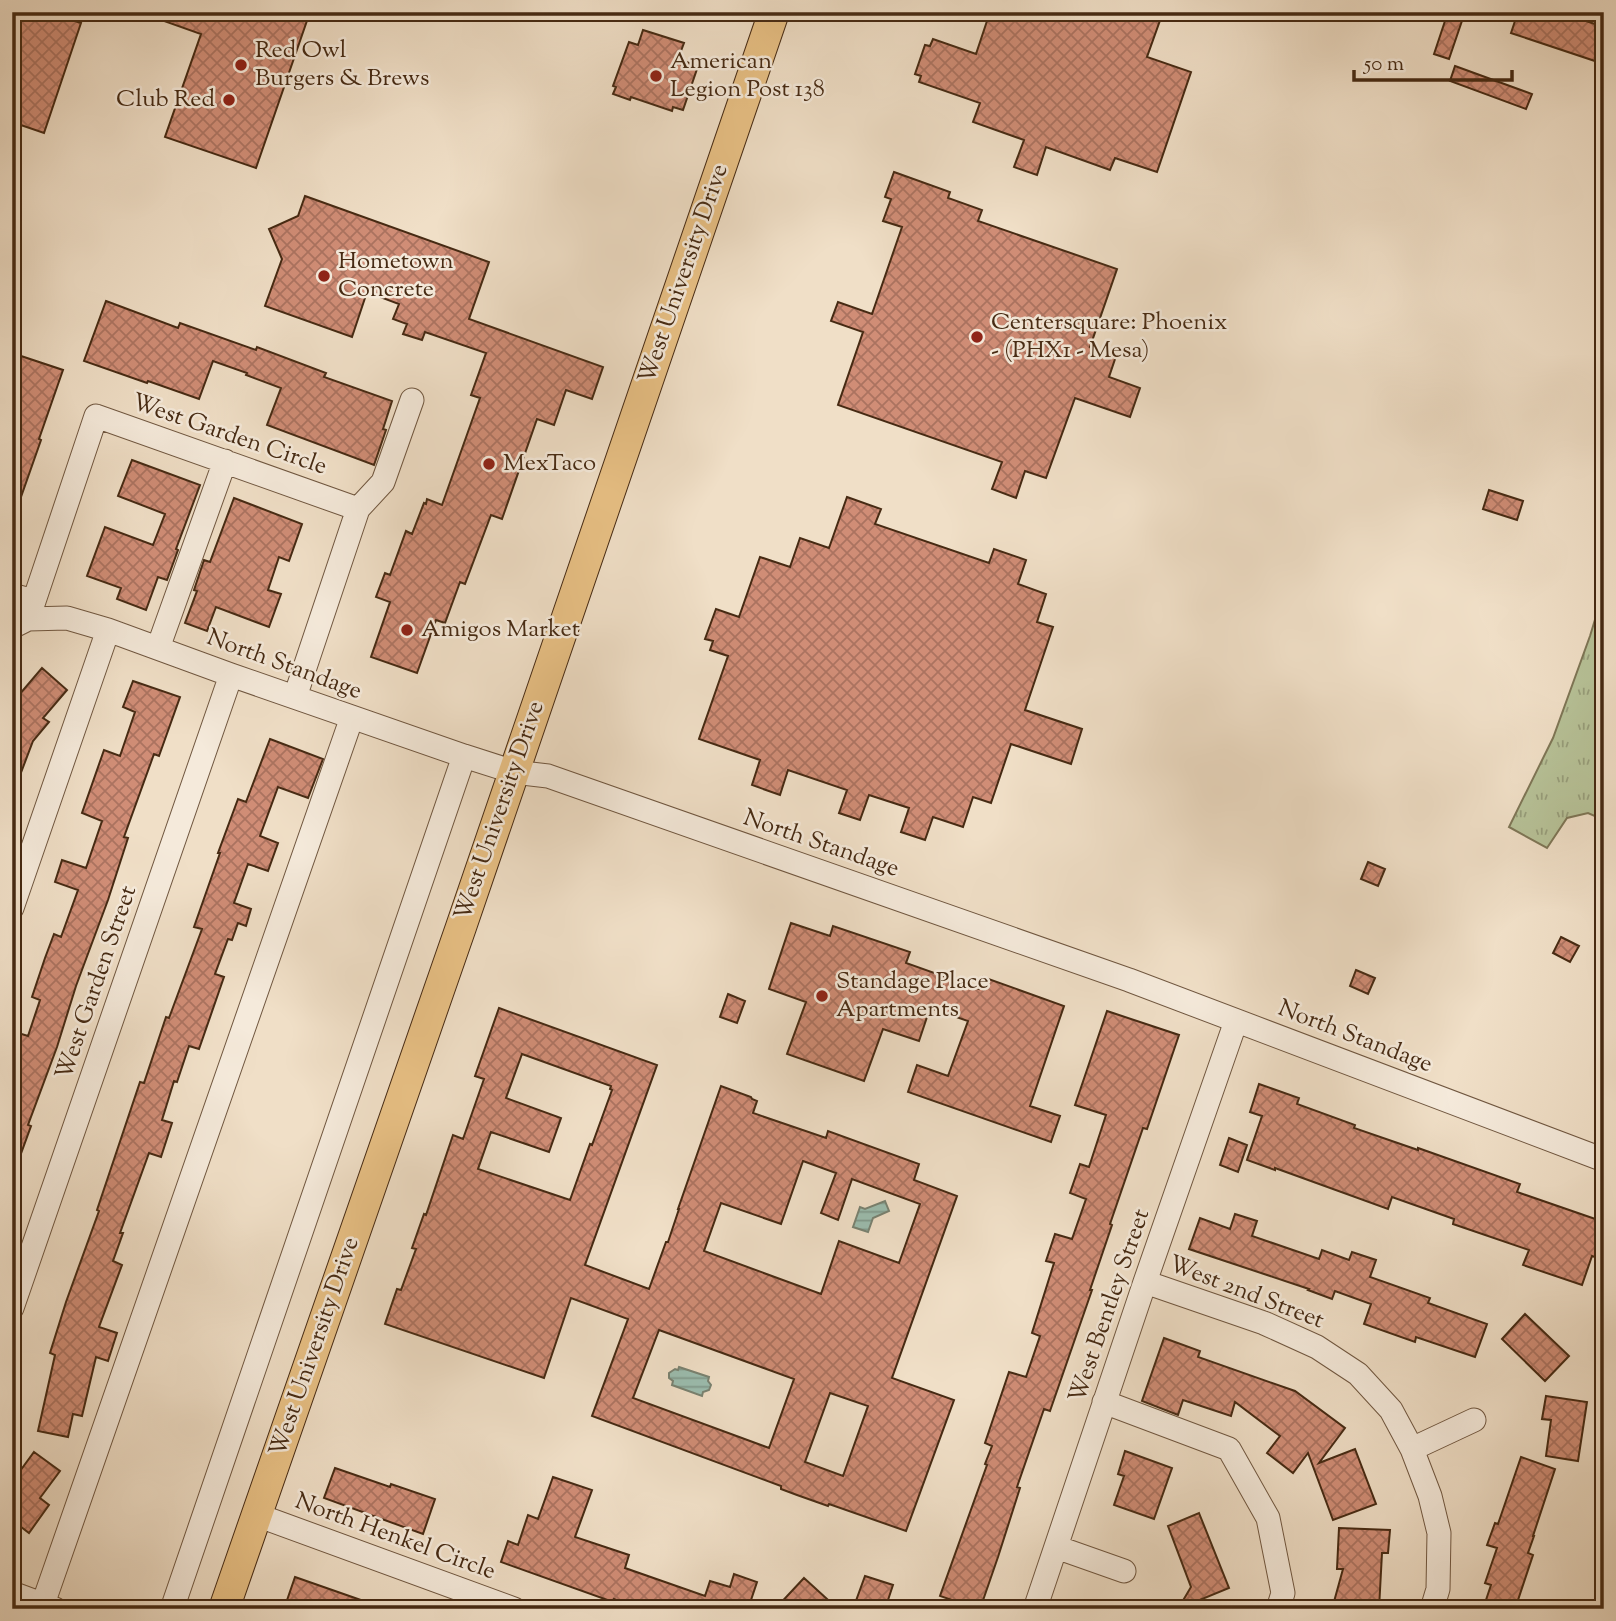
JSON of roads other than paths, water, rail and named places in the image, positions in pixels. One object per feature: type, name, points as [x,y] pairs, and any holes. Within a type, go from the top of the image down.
[{"type":"main road","name":"West University Drive","points":[[225,1609],[774,12]]},
{"type":"street","points":[[295,697],[358,509],[383,482],[412,400]]},
{"type":"street","name":"West Garden Circle","points":[[22,610],[96,416],[358,509]]},
{"type":"street","points":[[158,648],[225,461]]},
{"type":"street","name":"North Standage","points":[[22,610],[67,618],[108,630],[464,756],[514,772],[560,780],[1060,956],[1604,1160]]},
{"type":"street","points":[[12,908],[108,630]]},
{"type":"street","name":"West Garden Street","points":[[12,1308],[231,675]]},
{"type":"street","points":[[12,1593],[49,1606],[352,718]]},
{"type":"street","name":"West University Drive","points":[[172,1609],[464,756]]},
{"type":"street","name":"West Bentley Street","points":[[1035,1609],[1144,1282],[1236,1021]]},
{"type":"street","name":"West 2nd Street","points":[[1144,1282],[1264,1323],[1317,1347],[1358,1374],[1391,1410],[1412,1449],[1430,1496],[1439,1533],[1438,1589],[1432,1609]]},
{"type":"street","points":[[1104,1402],[1229,1450],[1268,1518],[1283,1593],[1278,1609]]},
{"type":"street","points":[[1412,1449],[1474,1420]]},
{"type":"street","name":"North Henkel Circle","points":[[257,1514],[514,1609]]},
{"type":"street","points":[[1056,1547],[1124,1571]]},
{"type":"place","name":"Red Owl Burgers & Brews","points":[[241,65]]},
{"type":"place","name":"American Legion Post 138","points":[[656,76]]},
{"type":"place","name":"Club Red","points":[[229,100]]},
{"type":"place","name":"Hometown Concrete","points":[[324,276]]},
{"type":"place","name":"Centersquare: Phoenix - (PHX1 - Mesa)","points":[[977,337]]},
{"type":"place","name":"MexTaco","points":[[489,464]]},
{"type":"place","name":"Amigos Market","points":[[407,630]]},
{"type":"place","name":"Standage Place Apartments","points":[[822,996]]}]
